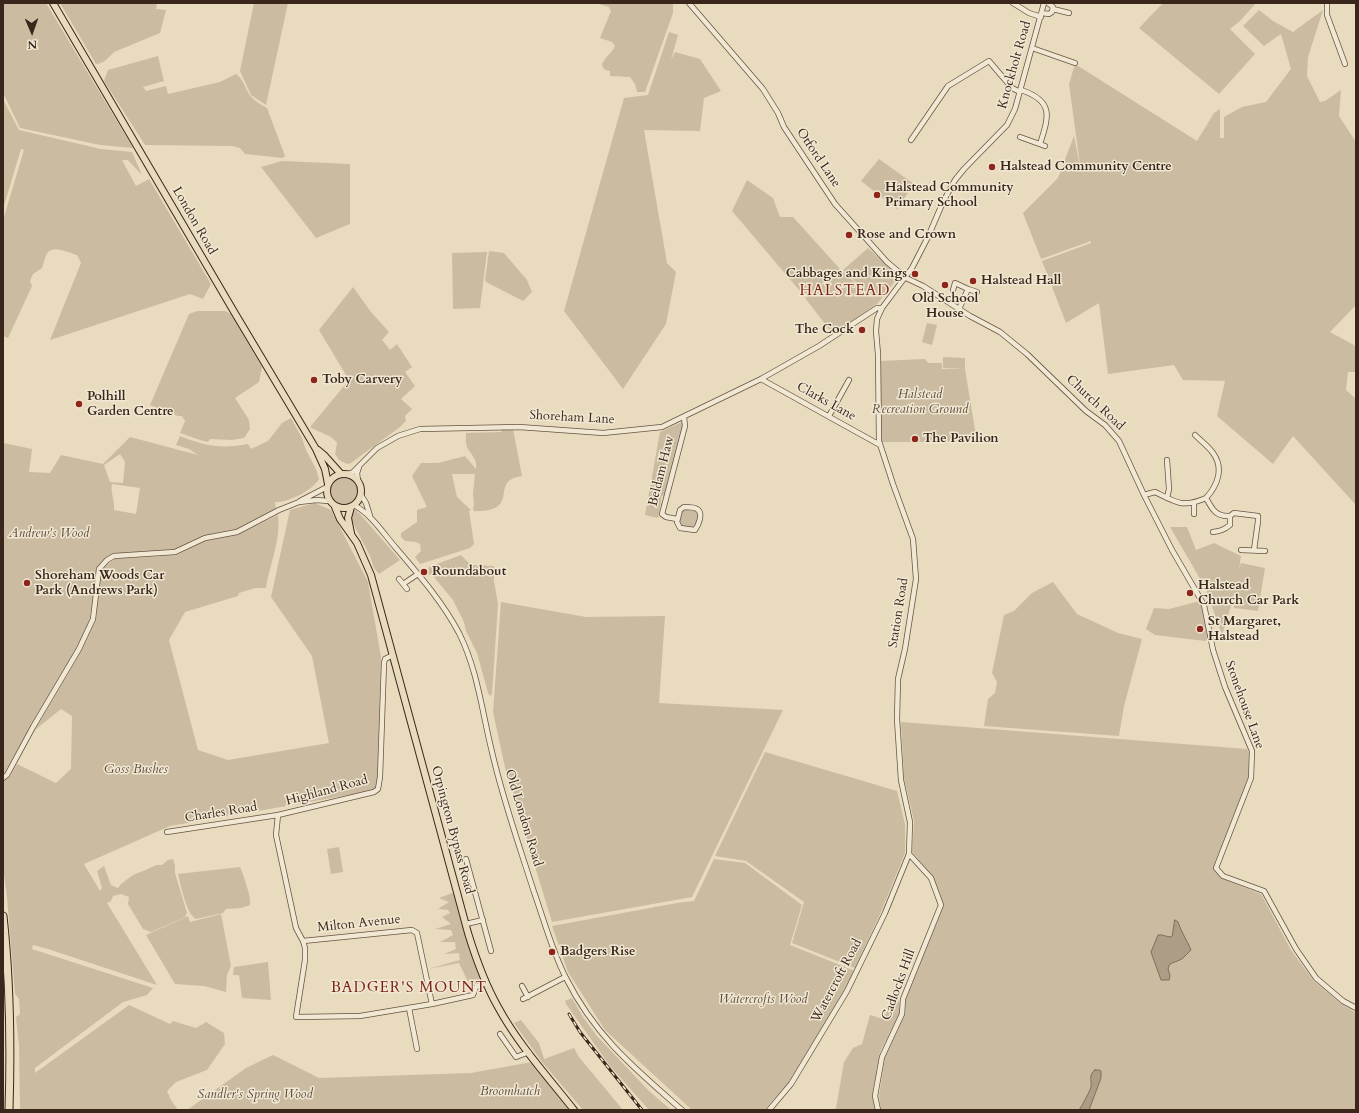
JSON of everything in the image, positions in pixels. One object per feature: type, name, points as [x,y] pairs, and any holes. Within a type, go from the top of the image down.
[{"type":"highway","points":[[3,916],[9,994],[9,1110]]},
{"type":"main road","name":"London Road","points":[[53,3],[316,449],[326,473],[327,486]]},
{"type":"main road","name":"London Road","points":[[316,449],[344,474]]},
{"type":"main road","points":[[344,474],[355,478],[358,481],[361,488],[361,495],[352,506],[343,509],[335,507],[328,501],[327,486],[333,477],[344,474]]},
{"type":"main road","name":"Orpington Bypass Road","points":[[352,506],[348,518],[352,534]]},
{"type":"main road","name":"Orpington Bypass Road","points":[[335,507],[340,519],[352,534],[371,575],[477,961],[486,983],[506,1021],[528,1052],[574,1110]]},
{"type":"street","name":"Otford Lane","points":[[689,3],[763,89],[778,113],[784,127],[835,204],[873,247],[906,278]]},
{"type":"street","points":[[1013,3],[1029,13],[1041,15],[1049,14],[1053,9]]},
{"type":"street","name":"Knockholt Road","points":[[882,308],[906,278],[923,247],[943,202],[955,180],[1007,125],[1014,114],[1044,3]]},
{"type":"street","points":[[1048,3],[1051,4],[1053,9],[1069,14]]},
{"type":"street","points":[[1327,3],[1327,15],[1345,64]]},
{"type":"street","points":[[1032,48],[1075,64]]},
{"type":"street","points":[[911,140],[948,86],[990,61],[1012,88],[1032,93],[1041,100],[1047,112],[1042,145],[1020,137]]},
{"type":"street","points":[[914,135],[919,138]]},
{"type":"street","name":"Church Road","points":[[906,278],[930,290],[1000,332],[1027,354],[1086,411],[1105,425],[1119,441],[1144,496],[1172,550],[1204,606],[1213,650]]},
{"type":"street","points":[[953,290],[955,283],[977,292]]},
{"type":"street","points":[[960,309],[968,289]]},
{"type":"street","name":"Shoreham Lane","points":[[344,474],[352,472],[377,448],[398,436],[414,430],[467,427],[519,427],[603,433],[662,427],[762,379],[819,346],[877,308],[882,308]]},
{"type":"street","name":"Station Road","points":[[882,308],[877,319],[876,331],[880,445],[913,539],[916,579],[905,649],[898,679],[897,711],[900,780],[910,822],[909,854]]},
{"type":"street","name":"Clarks Lane","points":[[762,379],[880,445]]},
{"type":"street","points":[[830,416],[849,380]]},
{"type":"street","name":"Beldam Haw","points":[[677,519],[666,517],[662,514],[685,426],[684,417]]},
{"type":"street","points":[[1144,496],[1155,492],[1178,504],[1194,503],[1206,498],[1219,478],[1219,464],[1213,452],[1195,435]]},
{"type":"street","points":[[1167,460],[1169,489],[1167,498]]},
{"type":"street","points":[[358,481],[357,473],[360,465]]},
{"type":"street","points":[[3,778],[79,649],[93,619],[99,568],[114,556],[175,552],[205,538],[237,532],[327,486]]},
{"type":"street","name":"Old London Road","points":[[361,495],[366,503],[370,516]]},
{"type":"street","points":[[1206,498],[1213,511],[1218,515],[1230,516],[1234,513],[1258,516],[1254,550]]},
{"type":"street","points":[[298,502],[317,500],[328,501]]},
{"type":"street","points":[[1194,503],[1194,514]]},
{"type":"street","name":"Old London Road","points":[[352,506],[370,516],[436,596],[459,634],[472,665],[509,817],[551,942],[565,977],[586,1013],[610,1044],[630,1064],[682,1110]]},
{"type":"street","name":"Beldam Haw","points":[[684,507],[697,509],[700,512],[697,528],[695,530],[680,528],[677,519],[680,510],[684,507]]},
{"type":"street","points":[[1213,532],[1227,528],[1230,525],[1230,516]]},
{"type":"street","points":[[1241,550],[1265,551]]},
{"type":"street","points":[[404,584],[418,574]]},
{"type":"street","points":[[399,579],[407,590]]},
{"type":"street","name":"Stonehouse Lane","points":[[1213,650],[1225,688],[1252,751],[1251,778],[1216,868],[1223,876],[1264,891],[1296,949],[1316,978],[1344,1001],[1356,1008]]},
{"type":"street","name":"Highland Road","points":[[393,655],[385,659],[384,663],[380,777],[378,789],[374,792],[278,815],[276,835],[296,928],[305,948],[305,960],[296,1017],[360,1016],[409,1008]]},
{"type":"street","name":"Charles Road","points":[[167,832],[278,815]]},
{"type":"street","name":"Watercroft Road","points":[[769,1110],[791,1084],[846,991],[885,913],[909,854]]},
{"type":"street","name":"Cadlocks Hill","points":[[878,1110],[875,1096],[882,1057],[902,1014],[903,999],[941,905],[931,878],[909,854]]},
{"type":"street","points":[[466,859],[491,951]]},
{"type":"street","points":[[466,924],[483,920]]},
{"type":"street","name":"Milton Avenue","points":[[303,941],[412,930],[417,933],[432,1004]]},
{"type":"street","points":[[522,986],[525,998],[565,977]]},
{"type":"street","points":[[417,1049],[409,1008],[473,995],[476,987],[486,983]]},
{"type":"street","points":[[500,1034],[516,1056],[528,1052]]},
{"type":"green space","points":[[3,3],[46,3],[133,148],[100,145],[20,128],[3,93]]},
{"type":"green space","points":[[60,3],[157,3],[156,9],[166,10],[160,33],[114,52],[105,61],[96,64]]},
{"type":"green space","points":[[254,3],[288,3],[266,105],[251,95],[240,71]]},
{"type":"green space","points":[[595,3],[673,3],[673,13],[645,92],[637,92],[635,84],[630,77],[610,76],[610,71],[603,67],[603,62],[615,46],[612,42],[600,38],[611,11],[609,7]]},
{"type":"green space","points":[[1163,3],[1256,3],[1240,21],[1230,29],[1255,54],[1219,94],[1139,28]]},
{"type":"green space","points":[[1259,10],[1273,21],[1293,32],[1323,10],[1308,57],[1307,76],[1320,102],[1325,101],[1341,90],[1339,116],[1356,142],[1356,305],[1330,332],[1354,345],[1356,348],[1356,372],[1348,372],[1346,390],[1356,399],[1356,505],[1293,436],[1273,464],[1217,416],[1225,381],[1183,380],[1174,365],[1108,374],[1099,303],[1066,323],[1042,261],[1091,243],[1091,241],[1041,259],[1023,213],[1058,178],[1074,136],[1081,172],[1069,84],[1075,64],[1197,141],[1214,113],[1220,109],[1220,138],[1224,138],[1224,117],[1242,107],[1266,102],[1291,69],[1281,34],[1264,46],[1243,26]]},
{"type":"green space","points":[[669,32],[678,35],[671,60],[675,52],[700,59],[721,91],[704,98],[700,131],[644,130],[667,263],[676,272],[666,324],[623,389],[564,311],[624,98],[648,95]]},
{"type":"green space","points":[[158,56],[164,81],[143,87],[146,91],[166,86],[168,94],[220,82],[236,74],[242,81],[249,94],[257,102],[267,108],[285,156],[283,158],[245,154],[240,148],[232,146],[145,145],[104,81],[108,70]]},
{"type":"green space","points":[[3,99],[19,130],[101,149],[132,152],[142,175],[128,160],[122,160],[136,186],[149,179],[211,284],[203,299],[190,294],[50,340],[81,263],[77,255],[54,249],[48,252],[42,268],[33,274],[30,281],[32,286],[8,338],[3,336],[3,220],[24,150],[21,149],[3,209]]},
{"type":"green space","points":[[879,159],[914,184],[897,209],[861,181]]},
{"type":"green space","points":[[282,161],[350,164],[350,224],[316,238],[261,167]]},
{"type":"green space","points":[[747,180],[773,198],[780,217],[793,217],[840,269],[805,297],[732,211]]},
{"type":"green space","points":[[868,248],[899,276],[878,303],[843,270]]},
{"type":"green space","points":[[489,251],[504,253],[527,280],[532,292],[523,301],[486,282]]},
{"type":"green space","points":[[487,252],[480,308],[453,309],[452,253]]},
{"type":"green space","points":[[841,270],[878,303],[833,334],[805,298]]},
{"type":"green space","points":[[353,287],[371,312],[389,332],[382,340],[390,350],[397,344],[412,367],[405,372],[415,386],[401,399],[412,409],[405,416],[406,421],[351,463],[347,464],[339,460],[335,454],[337,443],[334,440],[310,427],[349,380],[319,330]]},
{"type":"green space","points":[[197,311],[225,311],[231,314],[262,367],[259,382],[235,398],[249,420],[250,429],[244,438],[232,440],[210,439],[208,442],[180,433],[185,421],[182,416],[178,416],[150,405],[189,314]]},
{"type":"green space","points":[[927,323],[937,325],[932,345],[922,342]]},
{"type":"green space","points":[[943,357],[965,358],[965,369],[943,368]]},
{"type":"green space","name":"Halstead Recreation Ground","points":[[925,359],[928,363],[942,363],[942,369],[965,369],[977,442],[882,442],[879,361]]},
{"type":"green space","name":"Andrew's Wood","points":[[291,418],[316,469],[319,479],[316,483],[300,495],[280,502],[275,502],[276,509],[237,529],[204,536],[176,549],[114,555],[108,557],[97,570],[90,618],[79,645],[3,775],[3,443],[32,449],[29,472],[50,473],[61,455],[103,464],[130,437],[198,455],[189,449],[176,445],[180,436],[213,446],[238,446],[248,444],[251,449],[268,441],[282,423]],"holes":[[[120,454],[125,462],[123,483],[110,482],[104,465]],[[112,484],[140,488],[136,514],[114,510]]]},
{"type":"green space","points":[[684,421],[666,494],[661,497],[658,518],[645,515],[660,432]]},
{"type":"green space","points":[[501,429],[513,429],[522,476],[513,478],[507,483],[503,499],[496,508],[474,511],[473,494],[475,474],[452,474],[457,497],[471,510],[469,511],[474,544],[470,548],[420,564],[415,557],[421,551],[420,544],[405,541],[401,537],[401,533],[417,522],[417,510],[427,507],[412,476],[421,463],[438,463],[465,456],[476,469],[475,460],[466,445],[466,433],[502,432]]},
{"type":"green space","points":[[344,478],[350,479],[354,482],[357,486],[357,498],[354,502],[350,505],[344,506],[338,505],[334,502],[331,498],[330,492],[331,486],[334,482],[338,479]]},
{"type":"green space","name":"Goss Bushes","points":[[315,503],[331,510],[368,582],[381,657],[377,790],[170,826],[84,864],[100,891],[102,888],[97,871],[104,866],[111,885],[118,888],[133,875],[156,865],[162,865],[168,860],[173,859],[175,873],[187,913],[185,917],[151,932],[143,929],[128,904],[129,897],[121,894],[113,896],[111,901],[107,903],[157,985],[33,945],[32,949],[153,988],[147,995],[123,1002],[35,1068],[35,1073],[129,1005],[170,1024],[173,1021],[196,1028],[206,1022],[224,1033],[225,1044],[207,1070],[176,1082],[167,1091],[178,1110],[20,1110],[19,1046],[16,1017],[20,1014],[19,999],[15,994],[3,866],[3,782],[10,777],[17,764],[56,783],[71,769],[72,716],[61,709],[35,730],[82,650],[96,620],[101,570],[114,559],[176,555],[205,541],[239,534],[278,515],[279,524],[277,542],[266,588],[255,588],[239,593],[238,596],[185,612],[169,640],[198,750],[228,760],[329,743],[312,656],[271,597],[290,510]]},
{"type":"green space","points":[[685,509],[698,513],[696,526],[691,529],[687,529],[679,524],[682,511]]},
{"type":"green space","points":[[353,510],[358,510],[357,512],[400,560],[379,574],[374,568],[370,556],[351,519]]},
{"type":"green space","points":[[1170,527],[1187,527],[1196,550],[1214,543],[1241,556],[1239,569],[1241,563],[1265,568],[1258,611],[1234,608],[1235,593],[1222,635],[1206,589]]},
{"type":"green space","points":[[461,555],[471,565],[494,566],[494,581],[498,604],[492,694],[490,696],[477,653],[453,600],[433,576],[428,574],[429,567]]},
{"type":"green space","points":[[1053,582],[1077,614],[1118,633],[1142,639],[1124,706],[1119,736],[984,726],[988,699],[995,693],[997,682],[992,673],[1004,615],[1014,611],[1032,593]]},
{"type":"green space","points":[[1200,601],[1203,607],[1208,640],[1205,641],[1155,635],[1146,629],[1154,608],[1169,609]]},
{"type":"green space","points":[[501,602],[586,617],[665,616],[659,703],[783,710],[692,897],[552,922],[506,772],[493,712]]},
{"type":"green space","points":[[901,722],[1247,749],[1249,753],[1248,778],[1213,868],[1221,878],[1261,894],[1291,950],[1313,980],[1340,1003],[1356,1013],[1356,1110],[881,1110],[879,1096],[885,1057],[905,1015],[906,999],[944,905],[933,876],[912,852],[914,821],[904,778]]},
{"type":"green space","points":[[765,752],[897,791],[905,824],[905,853],[881,912],[855,968],[792,943],[804,902],[746,861],[715,856]]},
{"type":"green space","points":[[339,847],[343,872],[331,874],[327,849]]},
{"type":"green space","name":"Watercrofts Wood","points":[[714,859],[745,863],[802,905],[790,945],[855,971],[814,1043],[788,1083],[764,1110],[692,1110],[605,1030],[568,972],[552,926],[694,901]]},
{"type":"green space","points":[[240,867],[249,892],[250,905],[241,908],[226,909],[223,913],[196,919],[192,916],[184,899],[178,874]]},
{"type":"green space","points":[[455,892],[481,981],[473,985],[472,990],[459,963],[428,969],[460,960],[459,953],[444,954],[456,949],[455,942],[440,942],[453,935],[451,930],[435,929],[451,924],[442,917],[450,913],[448,910],[438,909],[449,902],[439,898]]},
{"type":"green space","points":[[221,914],[231,966],[227,975],[226,992],[204,986],[175,984],[146,935],[188,916],[190,922]]},
{"type":"green space","points":[[268,962],[271,1000],[242,998],[239,975],[233,975],[234,967]]},
{"type":"green space","points":[[572,998],[583,1017],[597,1036],[649,1091],[671,1110],[649,1110],[610,1066],[566,1004],[565,1001]]},
{"type":"green space","points":[[894,999],[899,1001],[900,1013],[880,1052],[872,1096],[875,1110],[834,1110],[836,1108],[844,1062],[853,1048],[862,1044],[870,1015],[883,1019]]},
{"type":"green space","points":[[521,1020],[539,1043],[544,1059],[574,1048],[579,1057],[623,1110],[583,1110],[542,1062],[514,1023]]},
{"type":"green space","points":[[273,1055],[319,1078],[471,1073],[532,1062],[569,1110],[187,1110],[246,1068]]},
{"type":"shaded area","points":[[1175,920],[1178,922],[1191,950],[1182,959],[1170,964],[1168,968],[1170,976],[1169,980],[1161,980],[1151,952],[1158,935],[1169,937],[1172,936]]},
{"type":"shaded area","points":[[1095,1070],[1101,1071],[1101,1078],[1089,1110],[1079,1110],[1091,1087],[1091,1075]]},
{"type":"railway","points":[[569,1014],[580,1032],[642,1110]]},
{"type":"place","name":"Halstead Community Centre","points":[[992,167]]},
{"type":"place","name":"Halstead Community Primary School","points":[[877,195]]},
{"type":"place","name":"Rose and Crown","points":[[849,235]]},
{"type":"place","name":"Cabbages and Kings","points":[[915,274]]},
{"type":"place","name":"Halstead Hall","points":[[973,281]]},
{"type":"place","name":"Old School House","points":[[945,285]]},
{"type":"place","name":"The Cock","points":[[862,330]]},
{"type":"place","name":"Toby Carvery","points":[[314,380]]},
{"type":"place","name":"Polhill Garden Centre","points":[[79,404]]},
{"type":"place","name":"The Pavilion","points":[[915,439]]},
{"type":"place","name":"Roundabout","points":[[424,572]]},
{"type":"place","name":"Shoreham Woods Car Park (Andrews Park)","points":[[27,583]]},
{"type":"place","name":"Halstead Church Car Park","points":[[1190,593]]},
{"type":"place","name":"St Margaret, Halstead","points":[[1200,629]]},
{"type":"place","name":"Badgers Rise","points":[[552,952]]},
{"type":"district","name":"HALSTEAD","points":[[845,292]]},
{"type":"district","name":"BADGER'S MOUNT","points":[[409,989]]},
{"type":"park label","name":"Broomhatch","points":[[510,1092]]},
{"type":"park label","name":"Sandler's Spring Wood","points":[[255,1095]]}]
